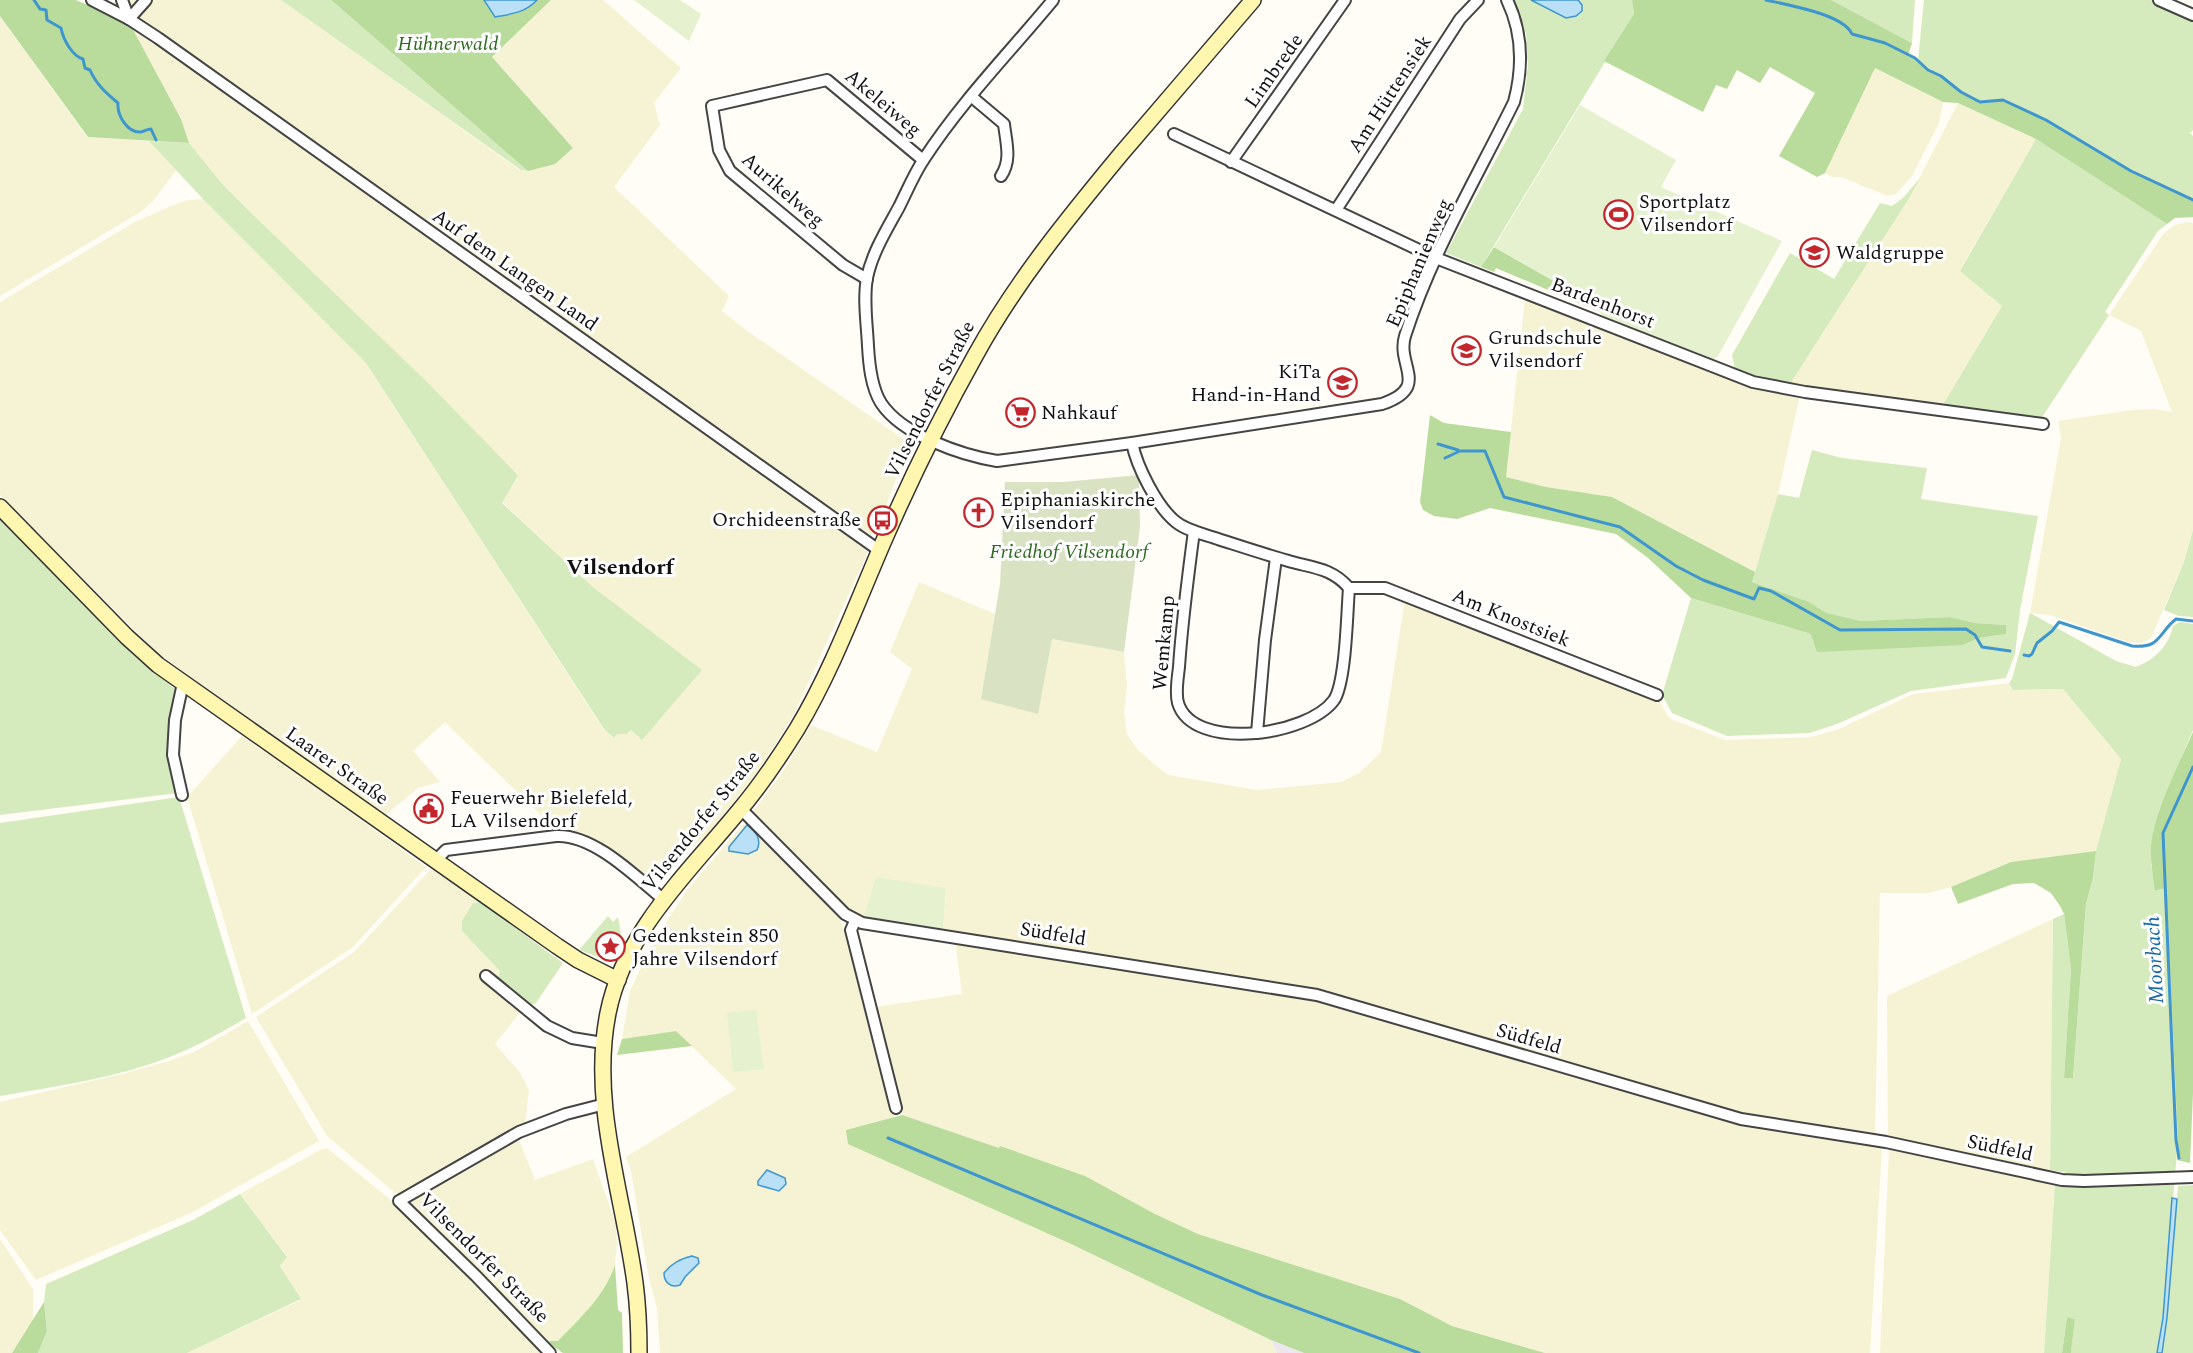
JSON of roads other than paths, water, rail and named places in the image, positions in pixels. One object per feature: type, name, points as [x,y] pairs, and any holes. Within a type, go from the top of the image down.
[{"type":"main road","name":"Vilsendorfer Straße","points":[[639,1353],[634,1280],[605,1104],[602,1070],[603,1043],[610,1004],[618,980],[642,932],[664,900],[741,810],[777,760],[811,703],[830,666],[931,440],[992,326],[1060,229],[1253,0]]},
{"type":"main road","name":"Laarer Straße","points":[[0,507],[127,637],[158,665],[568,953],[618,980]]},
{"type":"street","name":"Auf dem Langen Land","points":[[92,0],[129,19],[880,551]]},
{"type":"street","points":[[122,0],[129,19],[146,0]]},
{"type":"street","name":"Limbrede","points":[[1231,162],[1345,0]]},
{"type":"street","name":"Am Hüttensiek","points":[[1336,210],[1460,19],[1478,0]]},
{"type":"street","name":"Epiphanienweg","points":[[931,440],[976,458],[997,461],[1132,443],[1382,404],[1395,400],[1404,393],[1409,382],[1404,339],[1436,258],[1514,102],[1519,84],[1520,40],[1514,14],[1507,0]]},
{"type":"street","points":[[2159,0],[2193,15]]},
{"type":"street","points":[[931,440],[901,423],[882,404],[875,390],[869,351],[867,279],[878,248],[923,160],[948,125],[1049,1]]},
{"type":"street","name":"Akeleiweg","points":[[712,105],[827,80],[923,160]]},
{"type":"street","points":[[972,97],[1004,124],[1008,158],[1001,176]]},
{"type":"street","name":"Aurikelweg","points":[[712,105],[719,150],[730,171],[843,265],[867,279]]},
{"type":"street","name":"Bardenhorst","points":[[1174,134],[1436,258],[1753,382],[1826,395],[2043,424]]},
{"type":"street","points":[[1132,443],[1144,476],[1166,513],[1178,524],[1276,558],[1331,572],[1348,588]]},
{"type":"street","name":"Wemkamp","points":[[1194,531],[1182,630],[1177,700],[1181,711],[1190,721],[1203,727],[1224,732],[1257,733],[1291,727],[1324,710],[1334,700],[1339,688],[1345,650],[1348,588]]},
{"type":"street","points":[[1257,733],[1265,640],[1276,558]]},
{"type":"street","name":"Am Knostsiek","points":[[1348,588],[1385,588],[1657,695]]},
{"type":"street","points":[[182,795],[173,755],[175,720],[183,683]]},
{"type":"street","points":[[741,810],[808,878],[855,921],[851,930],[896,1108]]},
{"type":"street","points":[[435,861],[446,850],[569,836],[601,851],[664,900]]},
{"type":"street","name":"Südfeld","points":[[855,921],[1317,995],[1741,1119],[1886,1142],[2062,1180],[2193,1177]]},
{"type":"street","points":[[486,976],[547,1026],[572,1038],[603,1043]]},
{"type":"street","name":"Vilsendorfer Straße","points":[[550,1353],[399,1201],[519,1132],[605,1104]]},
{"type":"water","points":[[484,0],[537,0],[523,10],[495,17]]},
{"type":"water","points":[[1531,0],[1578,0],[1582,5],[1582,11],[1576,16],[1566,18]]},
{"type":"water","points":[[747,825],[757,836],[759,842],[757,850],[748,854],[729,851],[729,847]]},
{"type":"water","points":[[767,1170],[785,1178],[786,1184],[779,1191],[758,1185],[758,1181]]},
{"type":"water","points":[[2172,1198],[2177,1199],[2167,1318],[2162,1353],[2157,1353],[2163,1318]]},
{"type":"water","points":[[692,1256],[698,1258],[699,1263],[680,1285],[669,1284],[665,1280],[664,1273],[677,1262]]},
{"type":"waterway","points":[[34,0],[40,9],[46,10],[47,20],[61,28],[69,47],[83,59],[85,68],[90,70],[95,80],[118,103],[121,118],[127,126],[136,132],[151,129],[156,140]]},
{"type":"waterway","points":[[1766,0],[1826,16],[1847,27],[1852,34],[1885,43],[1915,58],[1928,70],[1980,102],[2003,100],[2046,120],[2131,171],[2193,200]]},
{"type":"waterway","points":[[1438,444],[1458,450]]},
{"type":"waterway","points":[[1445,458],[1460,451],[1485,451],[1504,497],[1620,527],[1676,566],[1703,580],[1754,599],[1759,588],[1771,591],[1840,630],[1966,629],[1975,635],[1982,647],[2010,651]]},
{"type":"waterway","points":[[2024,655],[2032,654],[2037,643],[2059,622],[2132,646],[2141,646],[2149,645],[2158,639],[2176,619],[2193,621]]},
{"type":"waterway","name":"Moorbach","points":[[2179,1158],[2176,1140],[2163,833],[2193,767]]},
{"type":"waterway","points":[[888,1138],[1262,1295],[1419,1353]]},
{"type":"place","name":"Sportplatz Vilsendorf","points":[[1618,214]]},
{"type":"place","name":"Waldgruppe","points":[[1815,253]]},
{"type":"place","name":"Grundschule Vilsendorf","points":[[1467,350]]},
{"type":"place","name":"KiTa Hand-in-Hand","points":[[1342,383]]},
{"type":"place","name":"Nahkauf","points":[[1020,413]]},
{"type":"place","name":"Epiphaniaskirche Vilsendorf","points":[[979,512]]},
{"type":"place","name":"Orchideenstraße","points":[[882,520]]},
{"type":"place","name":"Feuerwehr Bielefeld, LA Vilsendorf","points":[[429,809]]},
{"type":"place","name":"Gedenkstein 850 Jahre Vilsendorf","points":[[611,947]]},
{"type":"district","name":"Vilsendorf","points":[[620,567]]},
{"type":"park label","name":"Hühnerwald","points":[[448,44]]},
{"type":"park label","name":"Friedhof Vilsendorf","points":[[1069,552]]}]
